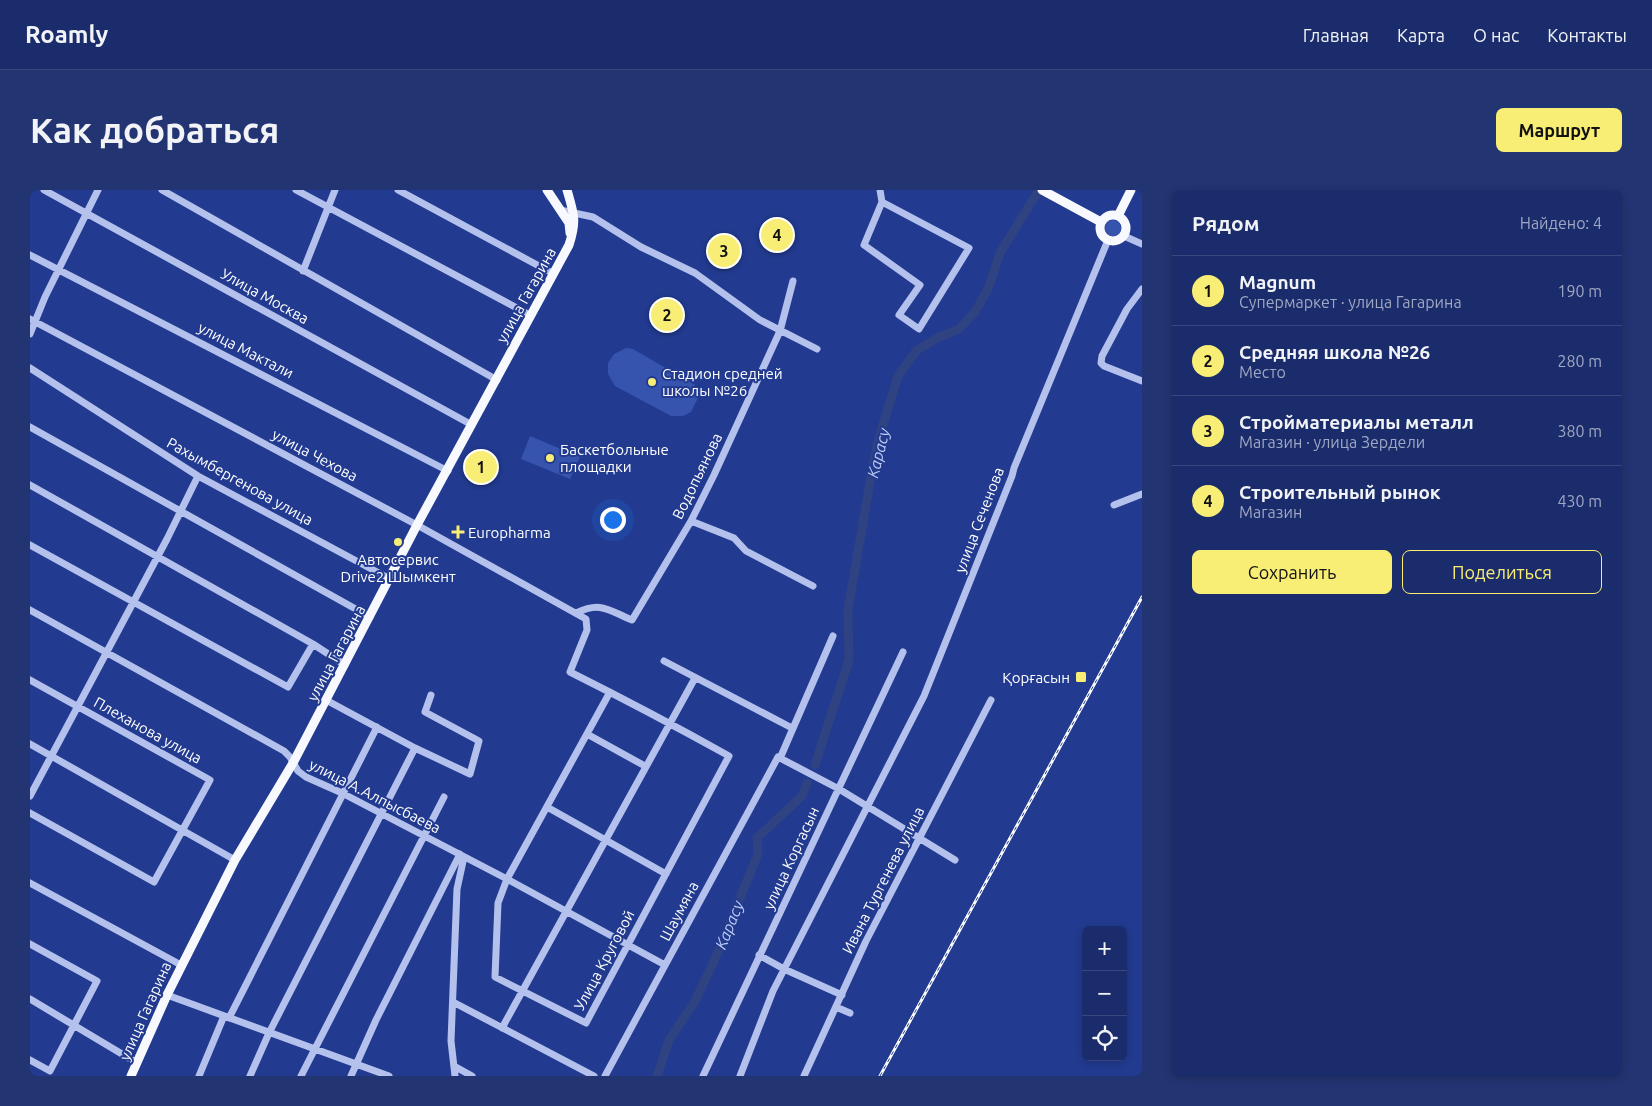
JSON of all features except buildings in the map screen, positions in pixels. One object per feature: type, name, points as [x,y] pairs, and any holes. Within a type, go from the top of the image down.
[{"type":"main road","name":"улица Гагарина","points":[[546,190],[570,228],[569,245]]},
{"type":"main road","points":[[1042,190],[1101,222]]},
{"type":"main road","points":[[1118,216],[1130,190]]},
{"type":"main road","name":"улица Гагарина","points":[[131,1076],[181,964],[235,860],[294,763],[418,525],[497,380],[552,273],[569,245],[574,228],[574,212],[567,192]]},
{"type":"main road","points":[[554,200],[562,199],[567,192]]},
{"type":"main road","points":[[1108,216],[1118,216],[1127,226],[1124,236],[1118,240],[1108,240],[1101,233],[1101,222],[1108,216]]},
{"type":"street","name":"Улица Москва","points":[[44,190],[472,425]]},
{"type":"street","points":[[30,334],[32,320],[98,190]]},
{"type":"street","points":[[162,190],[497,380]]},
{"type":"street","points":[[296,190],[530,315]]},
{"type":"street","points":[[303,271],[335,190]]},
{"type":"street","points":[[398,190],[552,273]]},
{"type":"street","points":[[880,190],[882,202],[864,245],[920,285],[899,315],[919,329],[969,248],[882,202]]},
{"type":"street","points":[[560,210],[593,217],[641,247],[695,273],[780,331],[817,349]]},
{"type":"street","points":[[1124,236],[1142,244]]},
{"type":"street","name":"улица Сеченова","points":[[740,1076],[784,969],[924,696],[1014,468],[1108,240]]},
{"type":"street","name":"улица Мактали","points":[[30,255],[448,470]]},
{"type":"street","name":"Водопьянова","points":[[576,613],[590,606],[600,606],[632,620],[691,521],[780,331],[793,281]]},
{"type":"street","points":[[1141,293],[1127,309],[1102,356],[1101,363],[1104,366],[1142,381]]},
{"type":"street","name":"улица Чехова","points":[[32,320],[418,525],[586,619],[587,630],[570,672],[610,692]]},
{"type":"street","name":"Рахымбергенова улица","points":[[30,368],[198,476],[390,579]]},
{"type":"street","points":[[30,427],[370,617]]},
{"type":"street","points":[[30,796],[157,558],[198,476]]},
{"type":"street","points":[[30,485],[312,644],[345,665]]},
{"type":"street","points":[[1114,504],[1142,494]]},
{"type":"street","points":[[691,521],[734,538],[746,551],[813,586]]},
{"type":"street","points":[[30,544],[288,687],[312,644]]},
{"type":"street","name":"улица А.Алпысбаева","points":[[30,610],[105,654],[284,751],[298,771],[306,777],[342,793],[507,878],[665,965]]},
{"type":"street","name":"Шаумяна","points":[[605,1076],[778,758],[833,636]]},
{"type":"street","name":"улица Коргасын","points":[[703,1076],[902,652]]},
{"type":"street","points":[[664,661],[792,728]]},
{"type":"street","points":[[502,1028],[669,722],[695,678]]},
{"type":"street","name":"Плеханова улица","points":[[30,680],[210,780],[154,882],[30,813]]},
{"type":"street","points":[[610,692],[669,722]]},
{"type":"street","name":"Улица Круговой","points":[[610,692],[507,878],[498,902],[495,976],[586,1023],[729,756],[669,722]]},
{"type":"street","points":[[326,700],[416,748],[470,774],[479,741],[425,712],[431,695]]},
{"type":"street","name":"Ивана Тургенева улица","points":[[804,1076],[919,837],[991,700]]},
{"type":"street","points":[[199,1076],[226,1017],[377,727]]},
{"type":"street","points":[[587,734],[645,766]]},
{"type":"street","points":[[30,744],[235,860]]},
{"type":"street","points":[[250,1076],[269,1033],[416,748]]},
{"type":"street","points":[[778,758],[839,788],[955,860]]},
{"type":"street","points":[[301,1076],[444,797]]},
{"type":"street","points":[[547,807],[666,874]]},
{"type":"street","points":[[455,1076],[452,1041],[453,1002],[457,889],[462,855]]},
{"type":"street","points":[[351,1076],[462,855]]},
{"type":"street","points":[[30,883],[181,964]]},
{"type":"street","points":[[30,944],[97,981],[50,1071],[30,1060]]},
{"type":"street","points":[[760,956],[784,969],[842,994]]},
{"type":"street","points":[[167,995],[389,1076]]},
{"type":"street","points":[[30,1000],[137,1063]]},
{"type":"street","points":[[453,1002],[594,1076]]},
{"type":"street","points":[[836,1007],[850,1013]]},
{"type":"street","points":[[454,1066],[472,1076]]},
{"type":"shaded area","points":[[1113,220],[1119,222],[1121,228],[1119,234],[1113,236],[1107,234],[1105,228],[1107,222]]},
{"type":"shaded area","name":"Стадион средней школы №26","points":[[626,348],[633,349],[695,385],[699,396],[691,412],[683,416],[671,416],[615,386],[608,374],[608,363],[614,354]]},
{"type":"shaded area","name":"Баскетбольные площадки","points":[[530,436],[580,457],[570,479],[521,459]]},
{"type":"waterway","name":"Карасу","points":[[815,765],[849,660],[848,610],[871,476],[878,441],[898,376],[917,350],[939,337],[959,329],[975,312],[989,287],[1000,253],[1039,190]]},
{"type":"waterway","name":"Карасу","points":[[657,1076],[669,1040],[695,1001],[715,959],[758,854],[757,838],[802,796],[807,783]]},
{"type":"railway","points":[[880,1076],[1142,597]]},
{"type":"place","name":"Строительный рынок","points":[[777,235]]},
{"type":"place","name":"Стройматериалы металл","points":[[724,251]]},
{"type":"place","name":"Средняя школа №26","points":[[667,315]]},
{"type":"place","name":"Стадион средней школы №26","points":[[652,382]]},
{"type":"place","name":"Баскетбольные площадки","points":[[550,458]]},
{"type":"place","name":"Magnum","points":[[481,467]]},
{"type":"place","name":"Europharma","points":[[458,532]]},
{"type":"place","name":"Автосервис Drive2 Шымкент","points":[[398,542]]},
{"type":"place","name":"Қорғасын","points":[[1081,677]]}]
